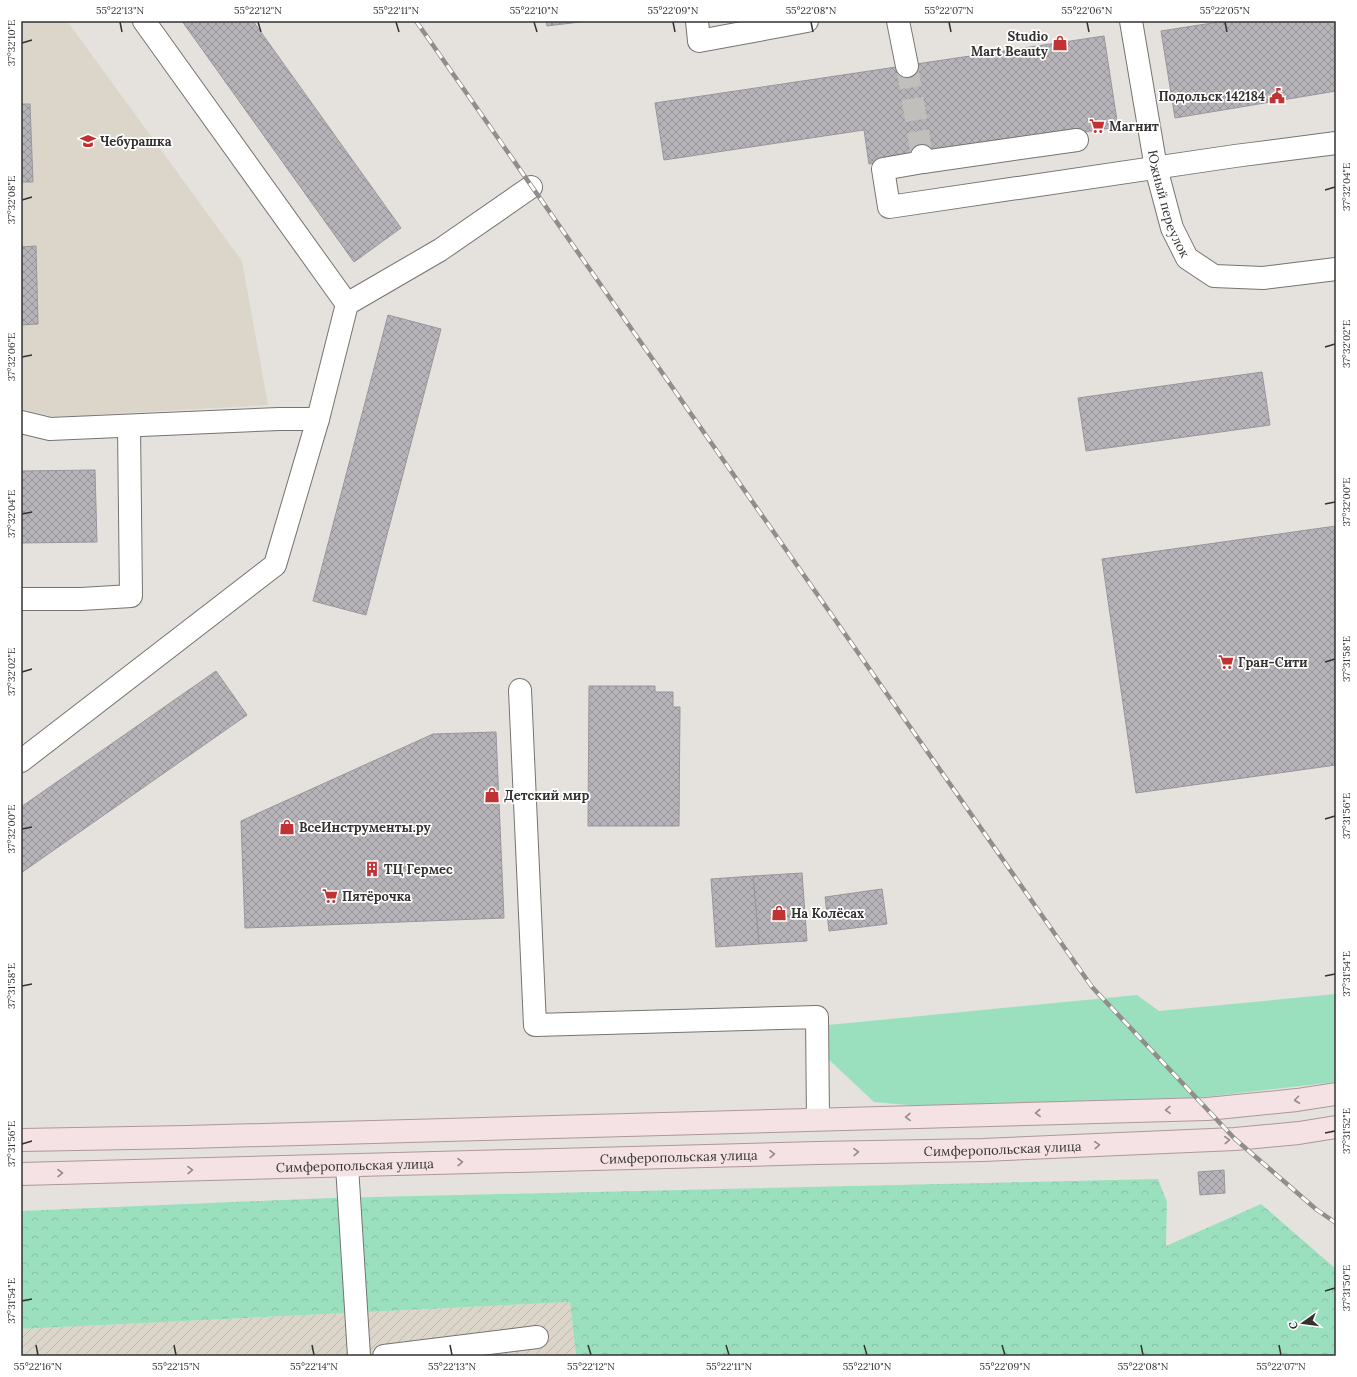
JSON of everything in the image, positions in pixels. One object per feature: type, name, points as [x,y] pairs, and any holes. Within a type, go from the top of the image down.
[{"type":"main road","points":[[21,1140],[203,1137],[1207,1109],[1297,1100],[1336,1094]]},
{"type":"main road","name":"Симферопольская улица","points":[[21,1174],[817,1153],[991,1150],[1235,1139],[1299,1133],[1336,1127]]},
{"type":"street","points":[[144,21],[347,304]]},
{"type":"street","points":[[697,21],[699,41],[807,21]]},
{"type":"street","points":[[898,21],[906,66]]},
{"type":"street","name":"Южный переулок","points":[[1131,21],[1156,168],[1172,228],[1187,258],[1214,276],[1263,278],[1336,269]]},
{"type":"street","points":[[1077,140],[922,159],[882,169],[889,207],[1336,142]]},
{"type":"street","points":[[21,761],[275,565],[318,419],[347,304],[440,250],[531,187]]},
{"type":"street","points":[[21,422],[50,429],[318,419]]},
{"type":"street","points":[[21,599],[81,599],[131,596],[129,427]]},
{"type":"street","points":[[520,690],[535,1025],[818,1017],[818,1119]]},
{"type":"street","points":[[347,1166],[359,1356]]},
{"type":"street","points":[[384,1356],[537,1337]]},
{"type":"shaded area","name":"Чебурашка","points":[[21,21],[67,21],[242,261],[268,405],[55,417],[21,409]]},
{"type":"shaded area","points":[[570,1302],[576,1356],[21,1356],[21,1329]]},
{"type":"green space","points":[[1336,994],[1336,1082],[1179,1100],[918,1106],[874,1102],[826,1057],[828,1025],[1137,995],[1159,1011]]},
{"type":"green space","points":[[1158,1179],[1167,1202],[1166,1246],[1261,1204],[1336,1269],[1336,1356],[576,1356],[570,1302],[21,1329],[21,1211],[330,1198]]},
{"type":"building","points":[[182,21],[253,21],[401,228],[354,262]]},
{"type":"building","points":[[546,21],[588,21],[547,26]]},
{"type":"building","points":[[1225,21],[1336,21],[1336,91],[1175,118],[1161,31]]},
{"type":"building","points":[[1104,36],[1118,127],[869,164],[864,130],[664,160],[655,103]]},
{"type":"building","points":[[21,104],[30,104],[33,182],[21,182]]},
{"type":"building","points":[[36,246],[38,324],[21,325],[21,247]]},
{"type":"building","points":[[388,315],[441,329],[366,615],[313,601]]},
{"type":"building","points":[[1262,372],[1270,425],[1086,451],[1078,398]]},
{"type":"building","points":[[95,470],[97,542],[21,543],[21,471]]},
{"type":"building","name":"Гран-Сити","points":[[1336,526],[1336,765],[1136,793],[1102,559]]},
{"type":"building","points":[[216,671],[247,715],[21,873],[21,807]]},
{"type":"building","points":[[589,686],[655,686],[655,692],[673,692],[673,707],[680,707],[679,826],[588,826]]},
{"type":"building","name":"ТЦ Гермес","points":[[496,732],[504,918],[245,928],[241,821],[433,734]]},
{"type":"building","points":[[802,873],[807,941],[759,944],[753,876]]},
{"type":"building","points":[[753,876],[759,944],[716,947],[711,879]]},
{"type":"building","points":[[882,889],[887,924],[829,931],[825,897]]},
{"type":"building","points":[[1224,1170],[1225,1193],[1200,1195],[1198,1172]]},
{"type":"tunnel","points":[[907,66],[922,156]]},
{"type":"railway","points":[[416,21],[1092,987],[1235,1139],[1317,1210],[1336,1223]]},
{"type":"place","name":"Studio Mart Beauty","points":[[1060,43]]},
{"type":"place","name":"Подольск 142184","points":[[1277,96]]},
{"type":"place","name":"Магнит","points":[[1097,126]]},
{"type":"place","name":"Чебурашка","points":[[88,141]]},
{"type":"place","name":"Гран-Сити","points":[[1226,662]]},
{"type":"place","name":"Детский мир","points":[[492,795]]},
{"type":"place","name":"ВсеИнструменты.ру","points":[[287,827]]},
{"type":"place","name":"ТЦ Гермес","points":[[372,869]]},
{"type":"place","name":"Пятёрочка","points":[[330,896]]},
{"type":"place","name":"На Колёсах","points":[[779,913]]}]
